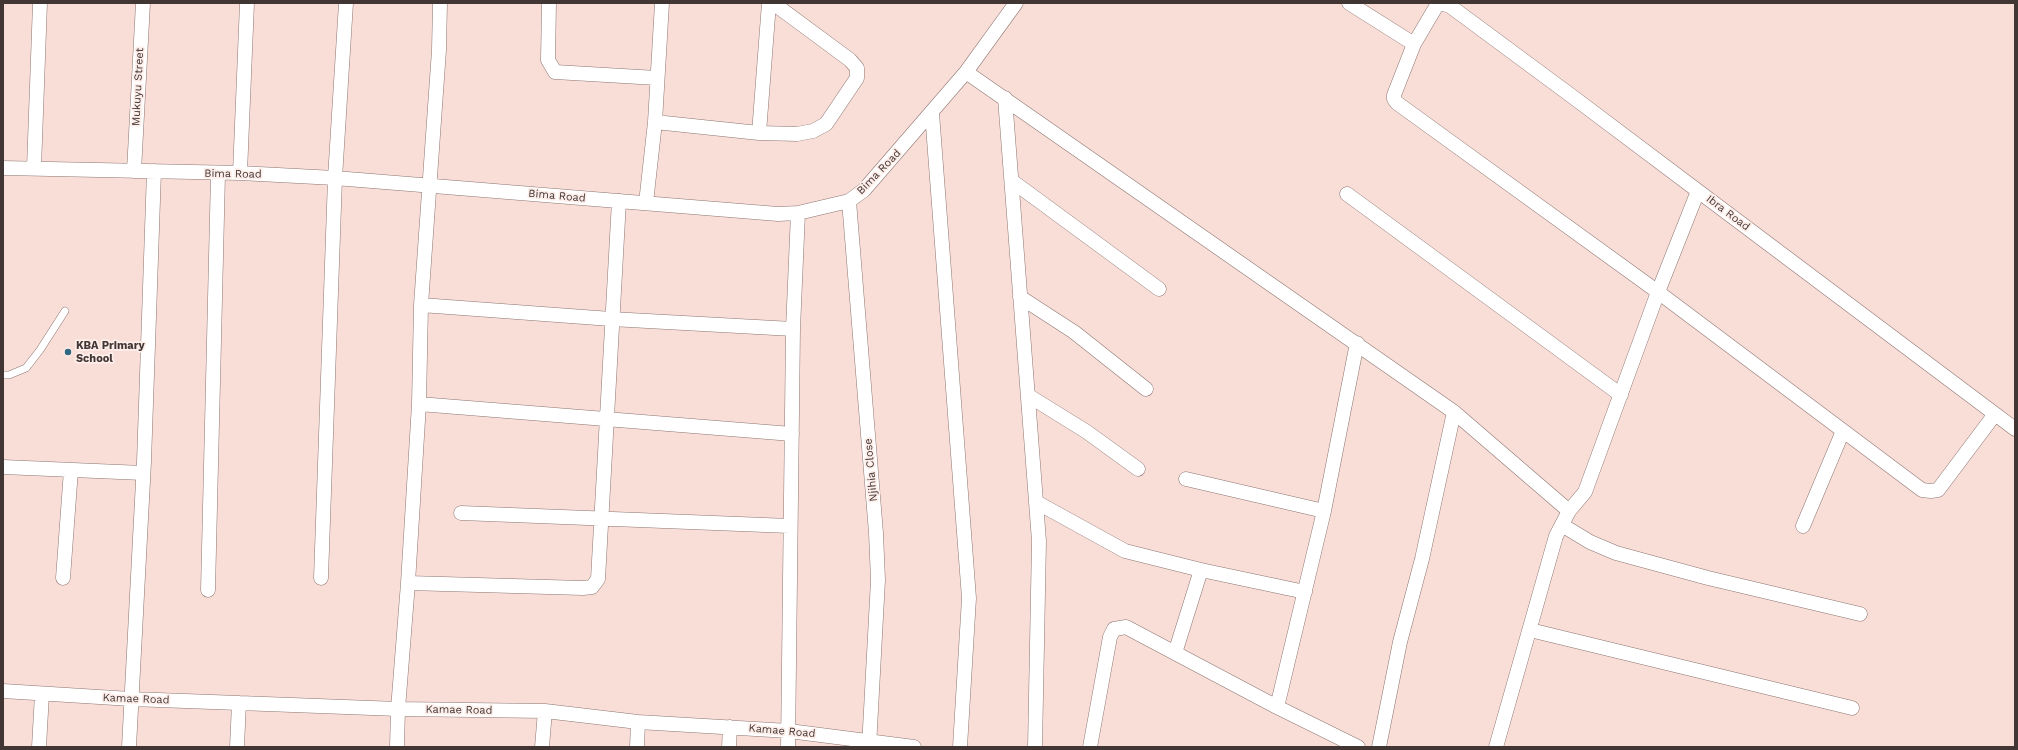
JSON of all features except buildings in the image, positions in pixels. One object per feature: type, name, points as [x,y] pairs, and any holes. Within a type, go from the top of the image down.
[{"type":"street","points":[[34,168],[40,3]]},
{"type":"street","name":"Mukuyu Street","points":[[134,171],[143,3]]},
{"type":"street","points":[[240,173],[247,3]]},
{"type":"street","points":[[321,578],[335,178],[346,3]]},
{"type":"street","points":[[397,747],[398,709],[408,583],[419,404],[421,305],[439,50],[440,3]]},
{"type":"street","points":[[549,3],[548,60],[555,72],[657,78]]},
{"type":"street","points":[[646,203],[655,122],[662,3]]},
{"type":"street","points":[[759,133],[769,3]]},
{"type":"street","points":[[655,122],[759,133],[797,134],[813,131],[826,124],[857,78],[857,68],[850,60],[772,3]]},
{"type":"street","name":"Bima Road","points":[[3,168],[154,171],[218,174],[240,173],[335,178],[429,184],[778,214],[798,213],[849,201],[864,190],[966,72],[1016,3]]},
{"type":"street","points":[[1349,3],[1414,44],[1394,95],[1394,99],[1397,103],[1658,292],[1922,490],[1938,490],[1995,414]]},
{"type":"street","name":"Ibra Road","points":[[1414,44],[1438,5],[1444,4],[1450,6],[2015,429]]},
{"type":"street","points":[[966,72],[1454,412],[1569,511]]},
{"type":"street","points":[[1005,98],[1039,541],[1035,747]]},
{"type":"street","points":[[932,113],[969,598],[960,747]]},
{"type":"street","points":[[130,747],[131,699],[143,474],[154,171]]},
{"type":"street","points":[[208,590],[218,174]]},
{"type":"street","points":[[1012,181],[1158,289]]},
{"type":"street","points":[[1496,747],[1551,551],[1569,511],[1585,492],[1658,292],[1698,191]]},
{"type":"street","points":[[1347,194],[1621,394]]},
{"type":"street","points":[[408,583],[592,587],[598,579],[611,319],[619,201]]},
{"type":"street","name":"Njihia Close","points":[[849,201],[876,533],[878,580],[869,744]]},
{"type":"street","points":[[788,747],[793,329],[798,213]]},
{"type":"street","points":[[1020,297],[1074,332],[1146,388]]},
{"type":"street","points":[[421,305],[611,319],[793,329]]},
{"type":"street","points":[[1277,707],[1324,511],[1357,343]]},
{"type":"street","points":[[1029,396],[1087,432],[1138,469]]},
{"type":"street","points":[[419,404],[792,434]]},
{"type":"street","points":[[1378,747],[1400,642],[1422,559],[1454,412]]},
{"type":"street","points":[[1803,526],[1843,431]]},
{"type":"street","points":[[3,467],[143,474]]},
{"type":"street","points":[[64,578],[71,470]]},
{"type":"street","points":[[1186,479],[1324,511]]},
{"type":"street","points":[[1036,502],[1125,551],[1201,570],[1305,592]]},
{"type":"street","points":[[461,513],[790,526]]},
{"type":"street","points":[[1562,525],[1590,542],[1616,553],[1708,578],[1860,614]]},
{"type":"street","points":[[1175,653],[1201,570]]},
{"type":"street","points":[[1090,747],[1110,637],[1114,629],[1126,626],[1277,707],[1358,747]]},
{"type":"street","points":[[1530,630],[1852,708]]},
{"type":"street","name":"Kamae Road","points":[[3,691],[131,699],[398,709],[545,711],[638,722],[789,731],[869,744],[914,747]]},
{"type":"street","points":[[40,747],[42,694]]},
{"type":"street","points":[[237,747],[239,703]]},
{"type":"street","points":[[542,747],[545,711]]},
{"type":"street","points":[[636,747],[638,722]]},
{"type":"street","points":[[729,747],[730,727]]},
{"type":"lane","points":[[3,375],[9,375],[26,368],[40,350],[65,311]]},
{"type":"place","name":"KBA Primary School","points":[[68,352]]}]
